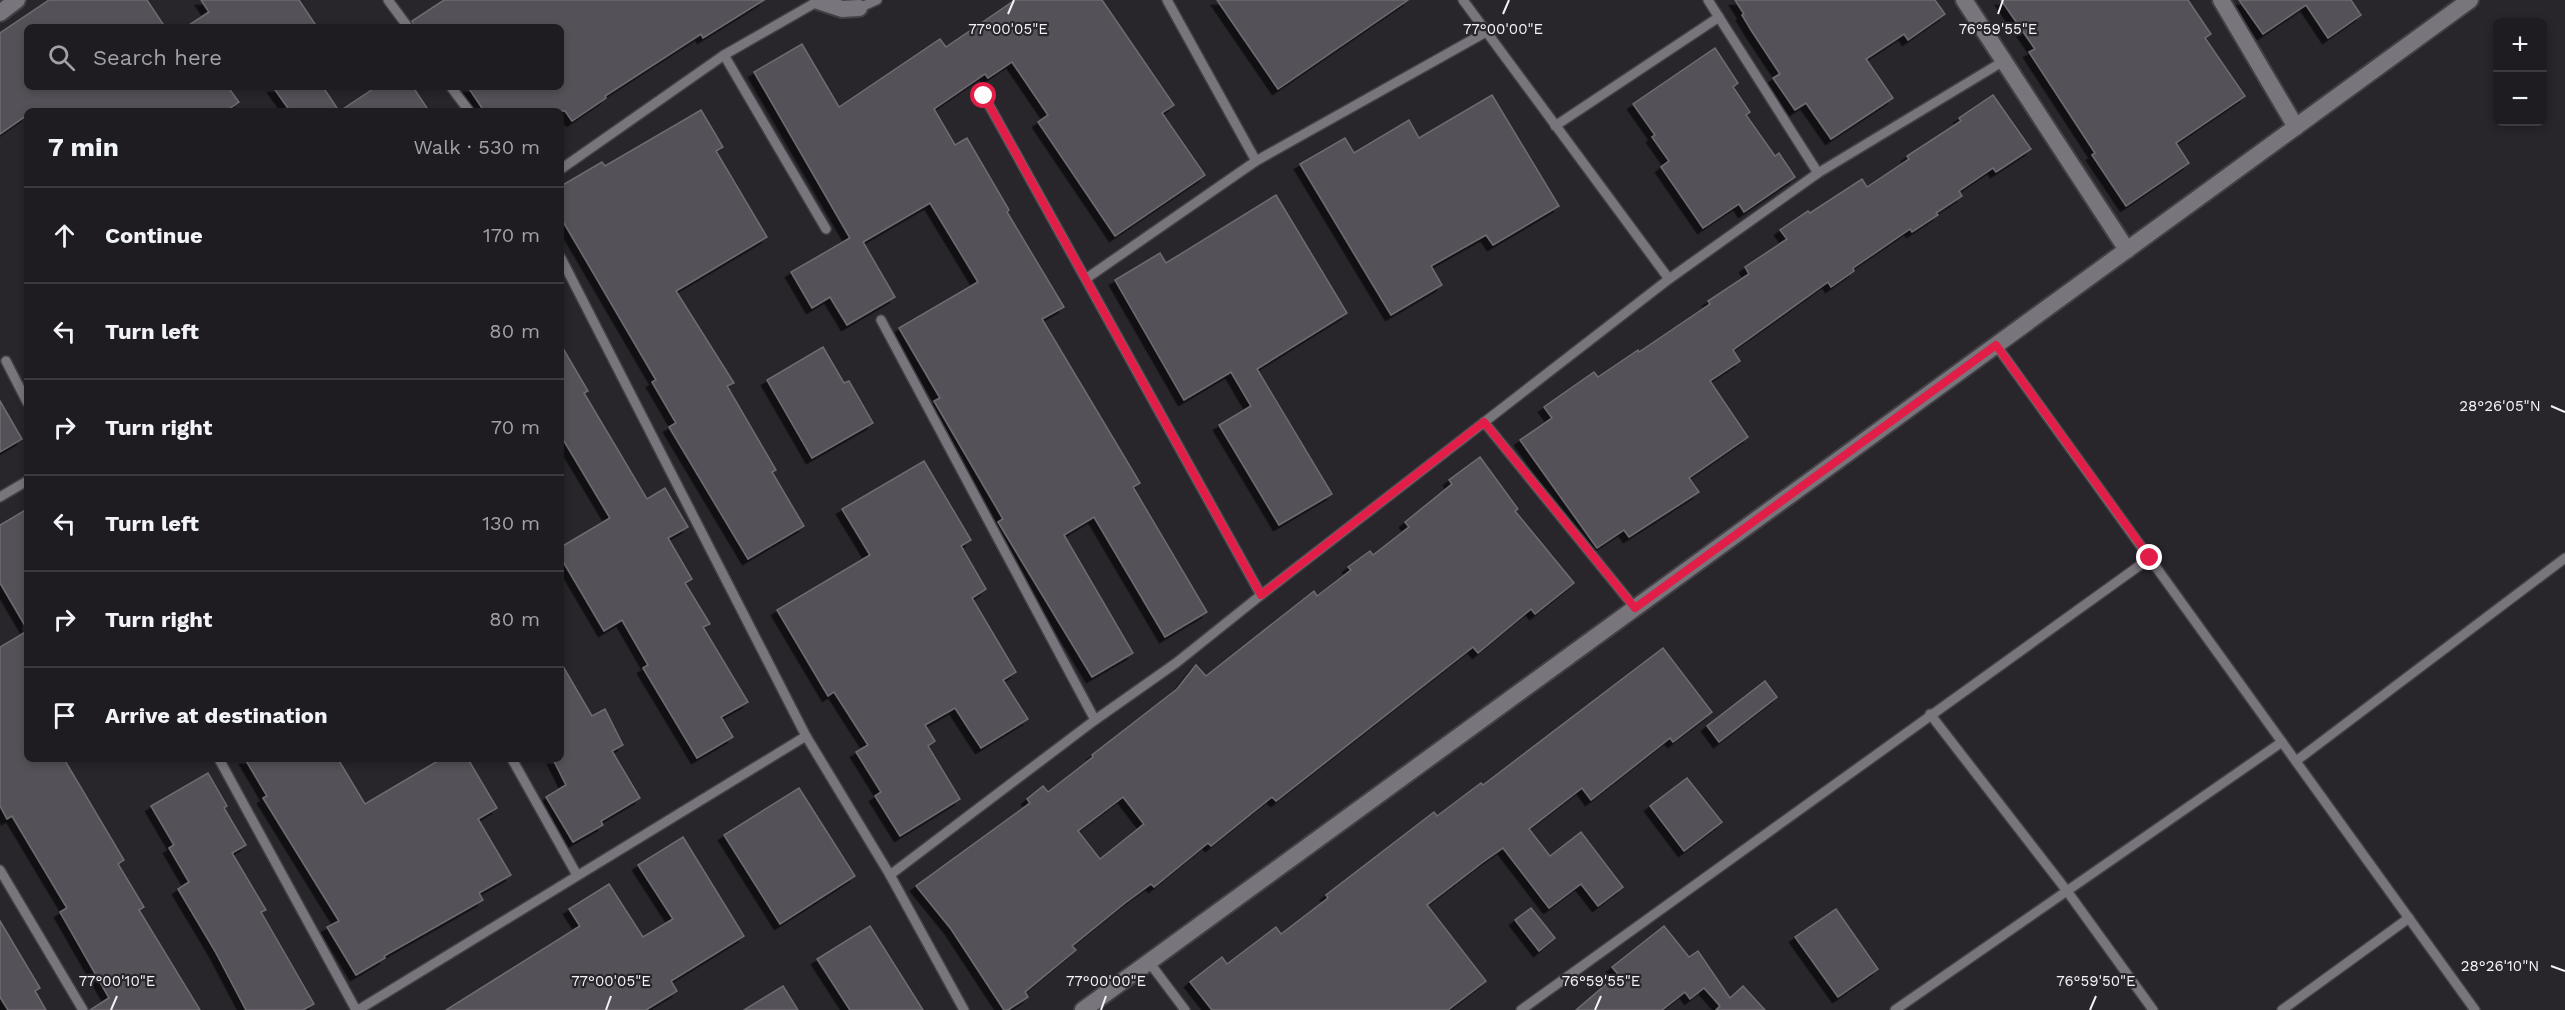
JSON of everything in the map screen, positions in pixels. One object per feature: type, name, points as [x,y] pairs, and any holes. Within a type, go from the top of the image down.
[{"type":"street","points":[[0,13],[17,0]]},
{"type":"street","points":[[1964,0],[2002,62],[2127,250]]},
{"type":"street","points":[[2221,0],[2296,127]]},
{"type":"street","points":[[1083,1010],[2470,0]]},
{"type":"street","points":[[819,1],[842,9],[859,8]]},
{"type":"lane","points":[[388,0],[406,24]]},
{"type":"lane","points":[[859,8],[877,0]]},
{"type":"lane","points":[[1167,0],[1256,161]]},
{"type":"lane","points":[[1463,0],[1669,279]]},
{"type":"lane","points":[[1708,0],[1818,173]]},
{"type":"lane","points":[[564,167],[724,55],[819,1]]},
{"type":"lane","points":[[1555,126],[1719,17]]},
{"type":"lane","points":[[1087,278],[1256,161],[1486,32]]},
{"type":"lane","points":[[724,55],[826,229]]},
{"type":"lane","points":[[890,875],[1095,720],[1176,663],[1669,279],[1818,173],[2002,62]]},
{"type":"lane","points":[[453,90],[466,108]]},
{"type":"lane","points":[[984,96],[1261,595]]},
{"type":"lane","points":[[564,264],[806,736],[890,875],[964,1010]]},
{"type":"lane","points":[[880,320],[1095,720]]},
{"type":"lane","points":[[1996,345],[2475,1010]]},
{"type":"lane","points":[[6,360],[24,396]]},
{"type":"lane","points":[[1484,422],[1635,608]]},
{"type":"lane","points":[[0,497],[24,483]]},
{"type":"lane","points":[[1521,1010],[2150,558]]},
{"type":"lane","points":[[2296,761],[2565,558]]},
{"type":"lane","points":[[1930,714],[2067,891],[2153,1010]]},
{"type":"lane","points":[[221,762],[357,1010],[806,736]]},
{"type":"lane","points":[[1895,1010],[2282,742]]},
{"type":"lane","points":[[514,762],[577,875]]},
{"type":"lane","points":[[0,870],[83,1010]]},
{"type":"lane","points":[[2282,1010],[2409,918]]},
{"type":"lane","points":[[1149,962],[1185,1010]]},
{"type":"building","points":[[49,0],[147,0],[163,24],[24,24],[24,90],[230,90],[239,102],[230,108],[24,108],[24,117],[0,134],[0,33]]},
{"type":"building","points":[[201,0],[299,0],[315,24],[191,24],[209,12]]},
{"type":"building","points":[[444,0],[764,0],[703,38],[701,34],[605,96],[606,98],[572,121],[564,108],[482,108],[470,90],[564,90],[564,24],[414,24],[412,21]]},
{"type":"building","points":[[1015,0],[1102,0],[1174,105],[1162,113],[1205,175],[1115,236],[1038,122],[1048,115],[1012,62],[988,78],[985,74],[934,109],[955,145],[967,138],[1009,210],[1007,212],[1064,307],[1042,319],[1140,483],[1133,487],[1207,612],[1165,637],[1094,517],[1064,535],[1133,653],[1092,677],[998,522],[1003,519],[934,401],[940,398],[899,328],[978,282],[930,203],[863,242],[895,297],[847,325],[830,297],[812,308],[791,272],[850,238],[754,72],[802,44],[839,107],[940,39],[946,47]]},
{"type":"building","points":[[1217,0],[1408,0],[1278,89]]},
{"type":"building","points":[[1735,0],[1935,0],[1945,14],[1908,40],[1904,34],[1866,59],[1893,98],[1831,139],[1806,103],[1795,110],[1773,78],[1780,74],[1751,30]]},
{"type":"building","points":[[2001,0],[2188,0],[2211,34],[2205,38],[2245,96],[2176,143],[2189,163],[2126,206],[2092,155],[2095,153],[2029,52],[2035,49]]},
{"type":"building","points":[[2239,0],[2351,0],[2361,15],[2328,38],[2306,5],[2263,34]]},
{"type":"building","points":[[1715,48],[1738,83],[1733,87],[1750,112],[1746,115],[1775,156],[1779,153],[1795,177],[1744,212],[1739,204],[1703,228],[1661,167],[1669,161],[1652,137],[1655,135],[1633,104]]},
{"type":"building","points":[[275,90],[325,90],[337,108],[288,108]]},
{"type":"building","points":[[372,90],[415,90],[427,108],[344,108]]},
{"type":"building","points":[[1492,95],[1559,206],[1493,245],[1486,235],[1431,266],[1442,285],[1391,315],[1300,164],[1345,138],[1354,153],[1409,120],[1419,138]]},
{"type":"building","points":[[1993,95],[2031,149],[1996,172],[1993,168],[1959,191],[1962,196],[1936,213],[1938,215],[1912,232],[1910,229],[1853,268],[1854,271],[1831,287],[1828,282],[1733,350],[1740,361],[1710,381],[1748,437],[1689,478],[1699,492],[1629,537],[1624,530],[1597,548],[1520,440],[1552,418],[1544,407],[1594,372],[1598,377],[1710,304],[1708,301],[1749,274],[1745,267],[1787,239],[1780,230],[1862,179],[1867,187],[1909,159],[1907,156],[1961,121],[1959,118]]},
{"type":"building","points":[[701,110],[723,147],[716,151],[767,237],[676,291],[734,383],[727,386],[776,470],[772,472],[804,526],[748,559],[669,427],[676,423],[652,382],[656,380],[564,223],[564,184],[602,162],[605,166]]},
{"type":"building","points":[[1276,195],[1347,313],[1257,369],[1332,494],[1279,525],[1219,425],[1251,406],[1231,372],[1184,400],[1115,280],[1160,253],[1166,263]]},
{"type":"building","points":[[823,347],[844,383],[849,381],[873,423],[812,458],[767,380]]},
{"type":"building","points":[[564,350],[588,391],[584,393],[647,499],[665,488],[688,527],[668,538],[692,579],[685,583],[710,624],[703,627],[748,702],[721,717],[733,737],[697,758],[643,668],[648,665],[622,620],[604,631],[564,563],[564,545],[610,518],[564,441]]},
{"type":"building","points":[[0,401],[22,439],[0,452]]},
{"type":"building","points":[[1480,457],[1518,509],[1515,511],[1574,583],[1535,614],[1531,609],[1478,653],[1473,647],[1276,801],[1272,797],[1211,846],[1208,843],[1154,887],[1151,884],[1125,903],[1072,946],[1076,950],[1025,992],[1028,997],[1008,1010],[1004,1010],[951,929],[916,886],[1030,803],[1027,799],[1043,786],[1048,792],[1093,757],[1092,755],[1177,689],[1196,665],[1206,676],[1314,591],[1317,596],[1351,570],[1348,567],[1370,551],[1373,555],[1409,527],[1405,522],[1452,484],[1449,480]],"holes":[[[1123,797],[1144,824],[1100,859],[1078,831]]]},
{"type":"building","points":[[924,461],[971,540],[961,546],[986,589],[972,598],[1016,672],[1003,680],[1028,719],[981,748],[955,708],[925,725],[935,741],[928,746],[960,799],[900,836],[875,796],[881,792],[856,752],[868,745],[834,692],[828,696],[777,610],[870,555],[842,509]]},
{"type":"building","points":[[24,511],[24,624],[0,583],[0,525]]},
{"type":"building","points":[[24,633],[24,762],[66,762],[124,860],[118,864],[144,907],[139,910],[200,1010],[90,1010],[109,998],[60,912],[67,908],[12,816],[7,819],[0,806],[0,647]]},
{"type":"building","points":[[1663,648],[1712,712],[1673,742],[1670,738],[1591,800],[1582,788],[1529,829],[1550,856],[1581,832],[1623,887],[1598,906],[1581,884],[1549,908],[1503,848],[1427,905],[1486,981],[1448,1010],[1212,1010],[1190,982],[1222,957],[1227,964],[1276,927],[1281,934],[1328,898],[1326,895],[1434,812],[1437,816],[1481,783],[1483,785]]},
{"type":"building","points":[[564,668],[592,716],[605,709],[623,745],[612,751],[640,798],[601,821],[603,825],[573,842],[546,797],[566,785],[554,762],[564,762]]},
{"type":"building","points":[[1765,681],[1777,697],[1719,742],[1707,726]]},
{"type":"building","points":[[247,762],[340,762],[365,804],[436,762],[470,762],[497,808],[478,819],[511,875],[479,893],[483,900],[384,956],[385,958],[356,975],[327,927],[339,921],[263,798],[267,796]]},
{"type":"building","points":[[208,773],[227,806],[224,808],[246,845],[232,853],[266,910],[261,912],[314,1004],[303,1010],[246,1010],[215,951],[178,889],[189,882],[169,848],[174,845],[151,806]]},
{"type":"building","points":[[1687,778],[1722,822],[1684,851],[1650,806]]},
{"type":"building","points":[[799,788],[855,876],[780,924],[724,835]]},
{"type":"building","points":[[683,837],[744,936],[671,981],[677,991],[646,1010],[446,1010],[580,926],[569,909],[609,884],[643,937],[673,919],[638,865]]},
{"type":"building","points":[[1531,908],[1555,938],[1539,951],[1515,920]]},
{"type":"building","points":[[1836,909],[1878,969],[1838,997],[1795,937]]},
{"type":"building","points":[[0,921],[40,988],[35,991],[46,1010],[8,1010],[0,997]]},
{"type":"building","points":[[870,926],[923,1010],[850,1010],[817,959]]},
{"type":"building","points":[[1664,926],[1689,957],[1698,951],[1730,998],[1743,986],[1765,1010],[1716,1010],[1720,1006],[1704,988],[1690,999],[1685,992],[1662,1010],[1576,1010],[1618,974],[1612,967]]},
{"type":"building","points":[[783,986],[798,1010],[744,1010]]},
{"type":"route","points":[[984,96],[1261,595],[1484,422],[1635,608],[1996,345],[2150,558]]}]
